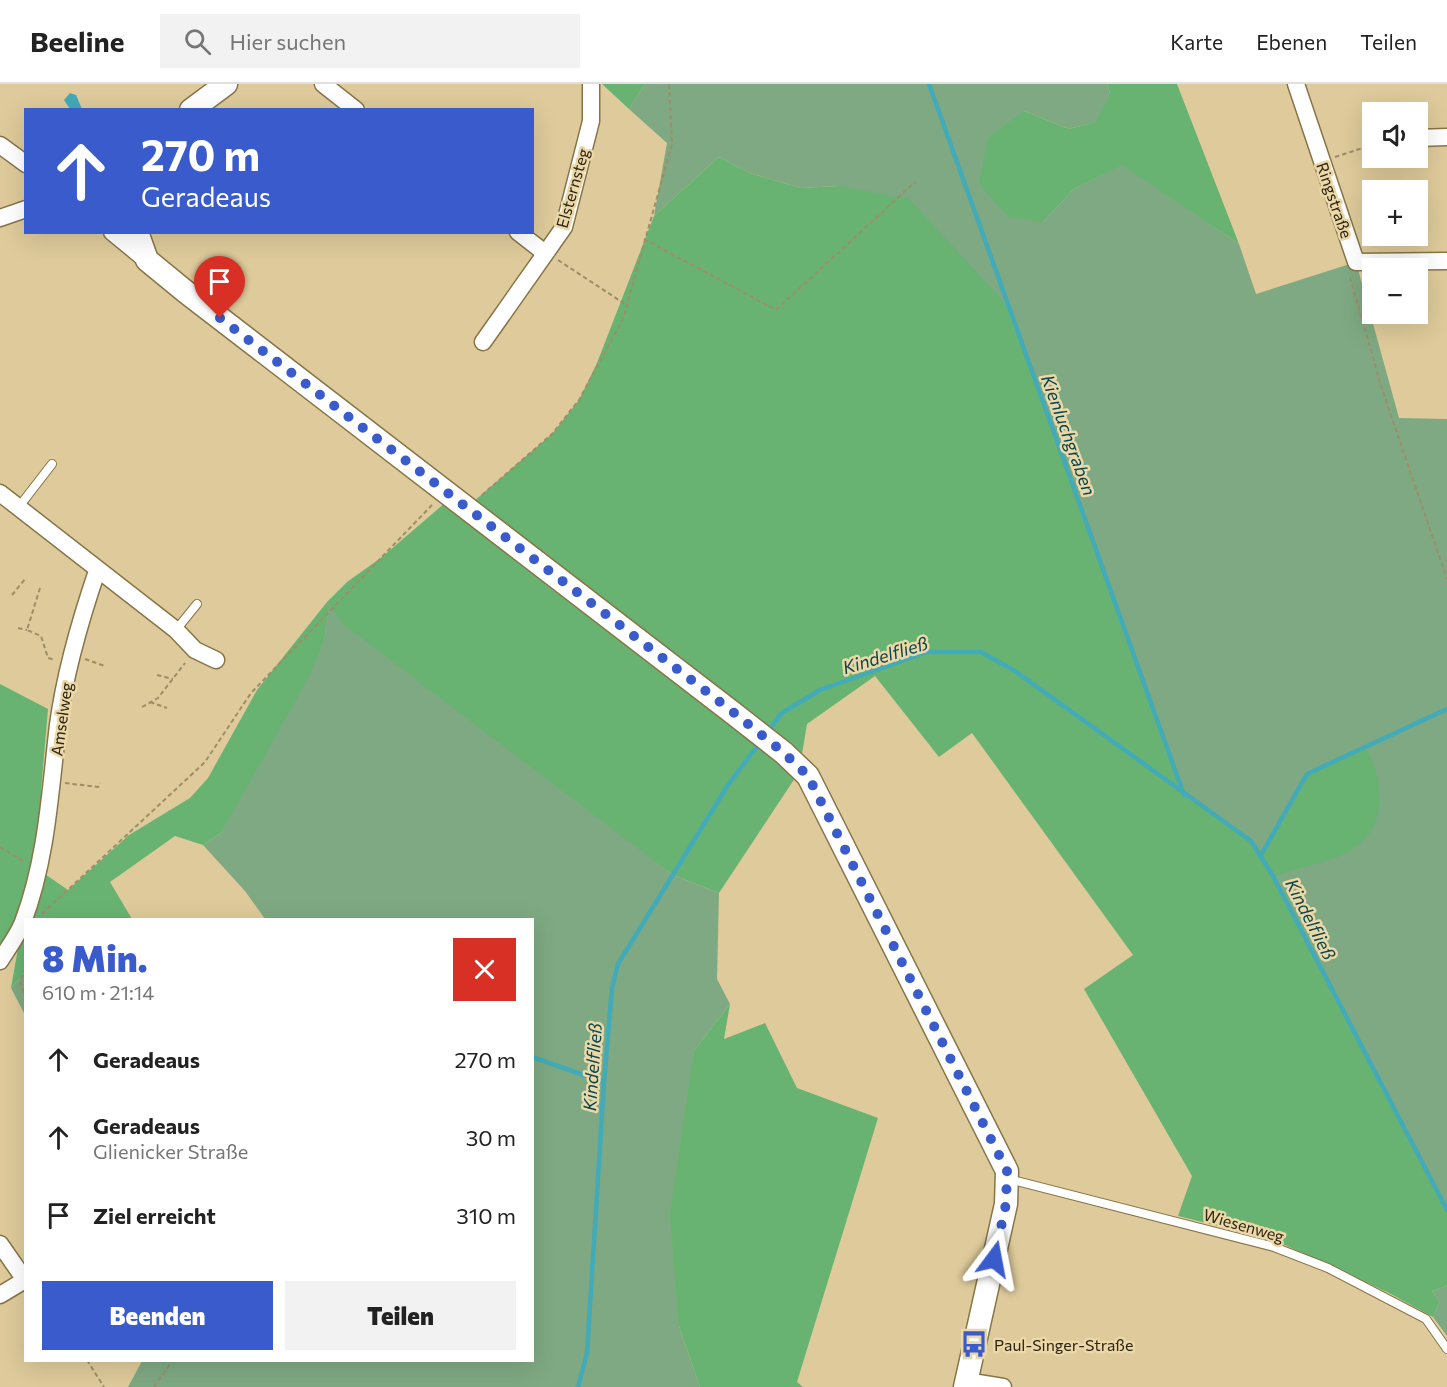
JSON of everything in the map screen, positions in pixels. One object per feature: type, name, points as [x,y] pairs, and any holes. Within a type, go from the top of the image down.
[{"type":"street","points":[[194,108],[226,84]]},
{"type":"street","points":[[323,84],[353,108]]},
{"type":"street","name":"Elsternsteg","points":[[483,342],[564,227],[591,121],[591,84]]},
{"type":"street","name":"Ringstraße","points":[[1296,84],[1356,262]]},
{"type":"street","points":[[1428,138],[1447,137]]},
{"type":"street","points":[[0,145],[24,163]]},
{"type":"street","points":[[0,218],[24,210]]},
{"type":"street","points":[[114,234],[445,492],[733,712],[784,753],[808,776],[999,1153],[1008,1178],[999,1238],[965,1384],[1004,1387]]},
{"type":"street","points":[[138,234],[147,260]]},
{"type":"street","points":[[521,234],[545,253]]},
{"type":"street","points":[[1356,262],[1447,261]]},
{"type":"street","points":[[0,493],[97,571],[176,630],[195,650],[216,660]]},
{"type":"street","name":"Amselweg","points":[[0,961],[22,924],[39,870],[53,781],[66,658],[97,571]]},
{"type":"street","points":[[0,1244],[24,1279]]},
{"type":"street","points":[[0,1295],[24,1281]]},
{"type":"lane","points":[[18,508],[52,464]]},
{"type":"lane","points":[[176,630],[197,604]]},
{"type":"lane","name":"Wiesenweg","points":[[1008,1178],[1274,1247],[1328,1268],[1426,1319],[1447,1349]]},
{"type":"path","points":[[466,508],[546,440],[579,400],[628,306],[629,290],[644,239],[654,216],[672,144],[669,84]]},
{"type":"path","points":[[1322,162],[1362,148]]},
{"type":"path","points":[[644,239],[776,310],[915,182]]},
{"type":"path","points":[[545,253],[628,306]]},
{"type":"path","points":[[1356,262],[1350,276],[1350,286],[1392,420],[1447,579]]},
{"type":"path","points":[[40,916],[48,912],[89,868],[205,762],[251,693],[445,492]]},
{"type":"path","points":[[12,595],[26,578]]},
{"type":"path","points":[[27,630],[40,588]]},
{"type":"path","points":[[18,628],[41,636],[48,658],[66,658],[105,666]]},
{"type":"path","points":[[142,707],[158,698],[195,650]]},
{"type":"path","points":[[157,675],[173,679]]},
{"type":"path","points":[[150,702],[167,708]]},
{"type":"path","points":[[53,781],[98,787],[100,783]]},
{"type":"path","points":[[0,847],[39,870]]},
{"type":"path","points":[[24,972],[20,981],[24,993]]},
{"type":"path","points":[[88,1362],[104,1387]]},
{"type":"path","points":[[154,1387],[172,1362]]},
{"type":"green space","points":[[602,84],[645,84],[629,109]]},
{"type":"green space","points":[[645,84],[1107,84],[1110,93],[1097,122],[1069,129],[1024,111],[1043,222],[1074,189],[1122,164],[1239,244],[1256,294],[1356,262],[1362,284],[1362,324],[1373,324],[1399,418],[1447,419],[1447,1210],[1273,876],[1251,841],[1184,795],[1006,304],[838,186],[801,188],[749,173],[719,157],[654,216],[667,143],[629,109]]},
{"type":"green space","points":[[1107,84],[1177,84],[1239,244],[1122,165],[1074,189],[1043,222],[1008,217],[979,184],[988,138],[1024,111],[1069,129],[1096,122],[1110,93]]},
{"type":"green space","points":[[719,157],[749,173],[801,188],[838,186],[909,199],[1006,304],[1184,795],[1251,841],[1261,854],[1307,774],[1366,747],[1378,778],[1380,794],[1375,823],[1367,836],[1356,847],[1340,856],[1274,877],[1447,1210],[1447,1286],[1432,1291],[1440,1302],[1433,1317],[1389,1293],[1274,1240],[1178,1216],[1192,1176],[1084,989],[1133,955],[972,733],[939,757],[875,676],[807,724],[799,772],[719,893],[673,875],[343,624],[328,603],[325,637],[310,675],[221,833],[203,845],[175,836],[110,882],[131,918],[24,918],[24,973],[11,988],[22,926],[0,961],[0,684],[48,709],[41,791],[39,870],[68,890],[129,835],[190,798],[208,778],[257,690],[327,602],[347,582],[382,557],[452,497],[466,508],[552,434],[579,400],[597,363],[654,216]]},
{"type":"green space","points":[[327,602],[673,875],[719,893],[717,979],[730,1004],[694,1051],[679,1326],[700,1387],[128,1387],[141,1362],[534,1362],[534,918],[264,918],[245,891],[203,845],[221,833],[325,637]]},
{"type":"green space","points":[[24,973],[24,1013],[11,988]]},
{"type":"green space","points":[[730,1004],[724,1039],[765,1023],[797,1088],[878,1118],[797,1382],[803,1387],[700,1387],[679,1326],[670,1215],[694,1051]]},
{"type":"green space","points":[[1447,1286],[1447,1336],[1433,1317],[1440,1302],[1432,1291]]},
{"type":"water","points":[[70,93],[76,95],[82,108],[69,108],[64,100]]},
{"type":"waterway","name":"Kienluchgraben","points":[[929,84],[1184,795]]},
{"type":"waterway","name":"Kindelfließ","points":[[767,732],[782,713],[820,690],[927,652],[981,652],[1015,671],[1251,841],[1273,876],[1447,1210]]},
{"type":"waterway","points":[[1261,855],[1307,774],[1447,709]]},
{"type":"waterway","name":"Kindelfließ","points":[[578,1387],[587,1353],[604,1082],[612,988],[618,964],[728,785],[761,741]]},
{"type":"waterway","points":[[534,1058],[604,1082]]},
{"type":"place","name":"Paul-Singer-Straße","points":[[974,1344]]},
{"type":"route","points":[[220,318],[800,766],[808,776],[1007,1171],[1006,1204],[994,1259]]}]
